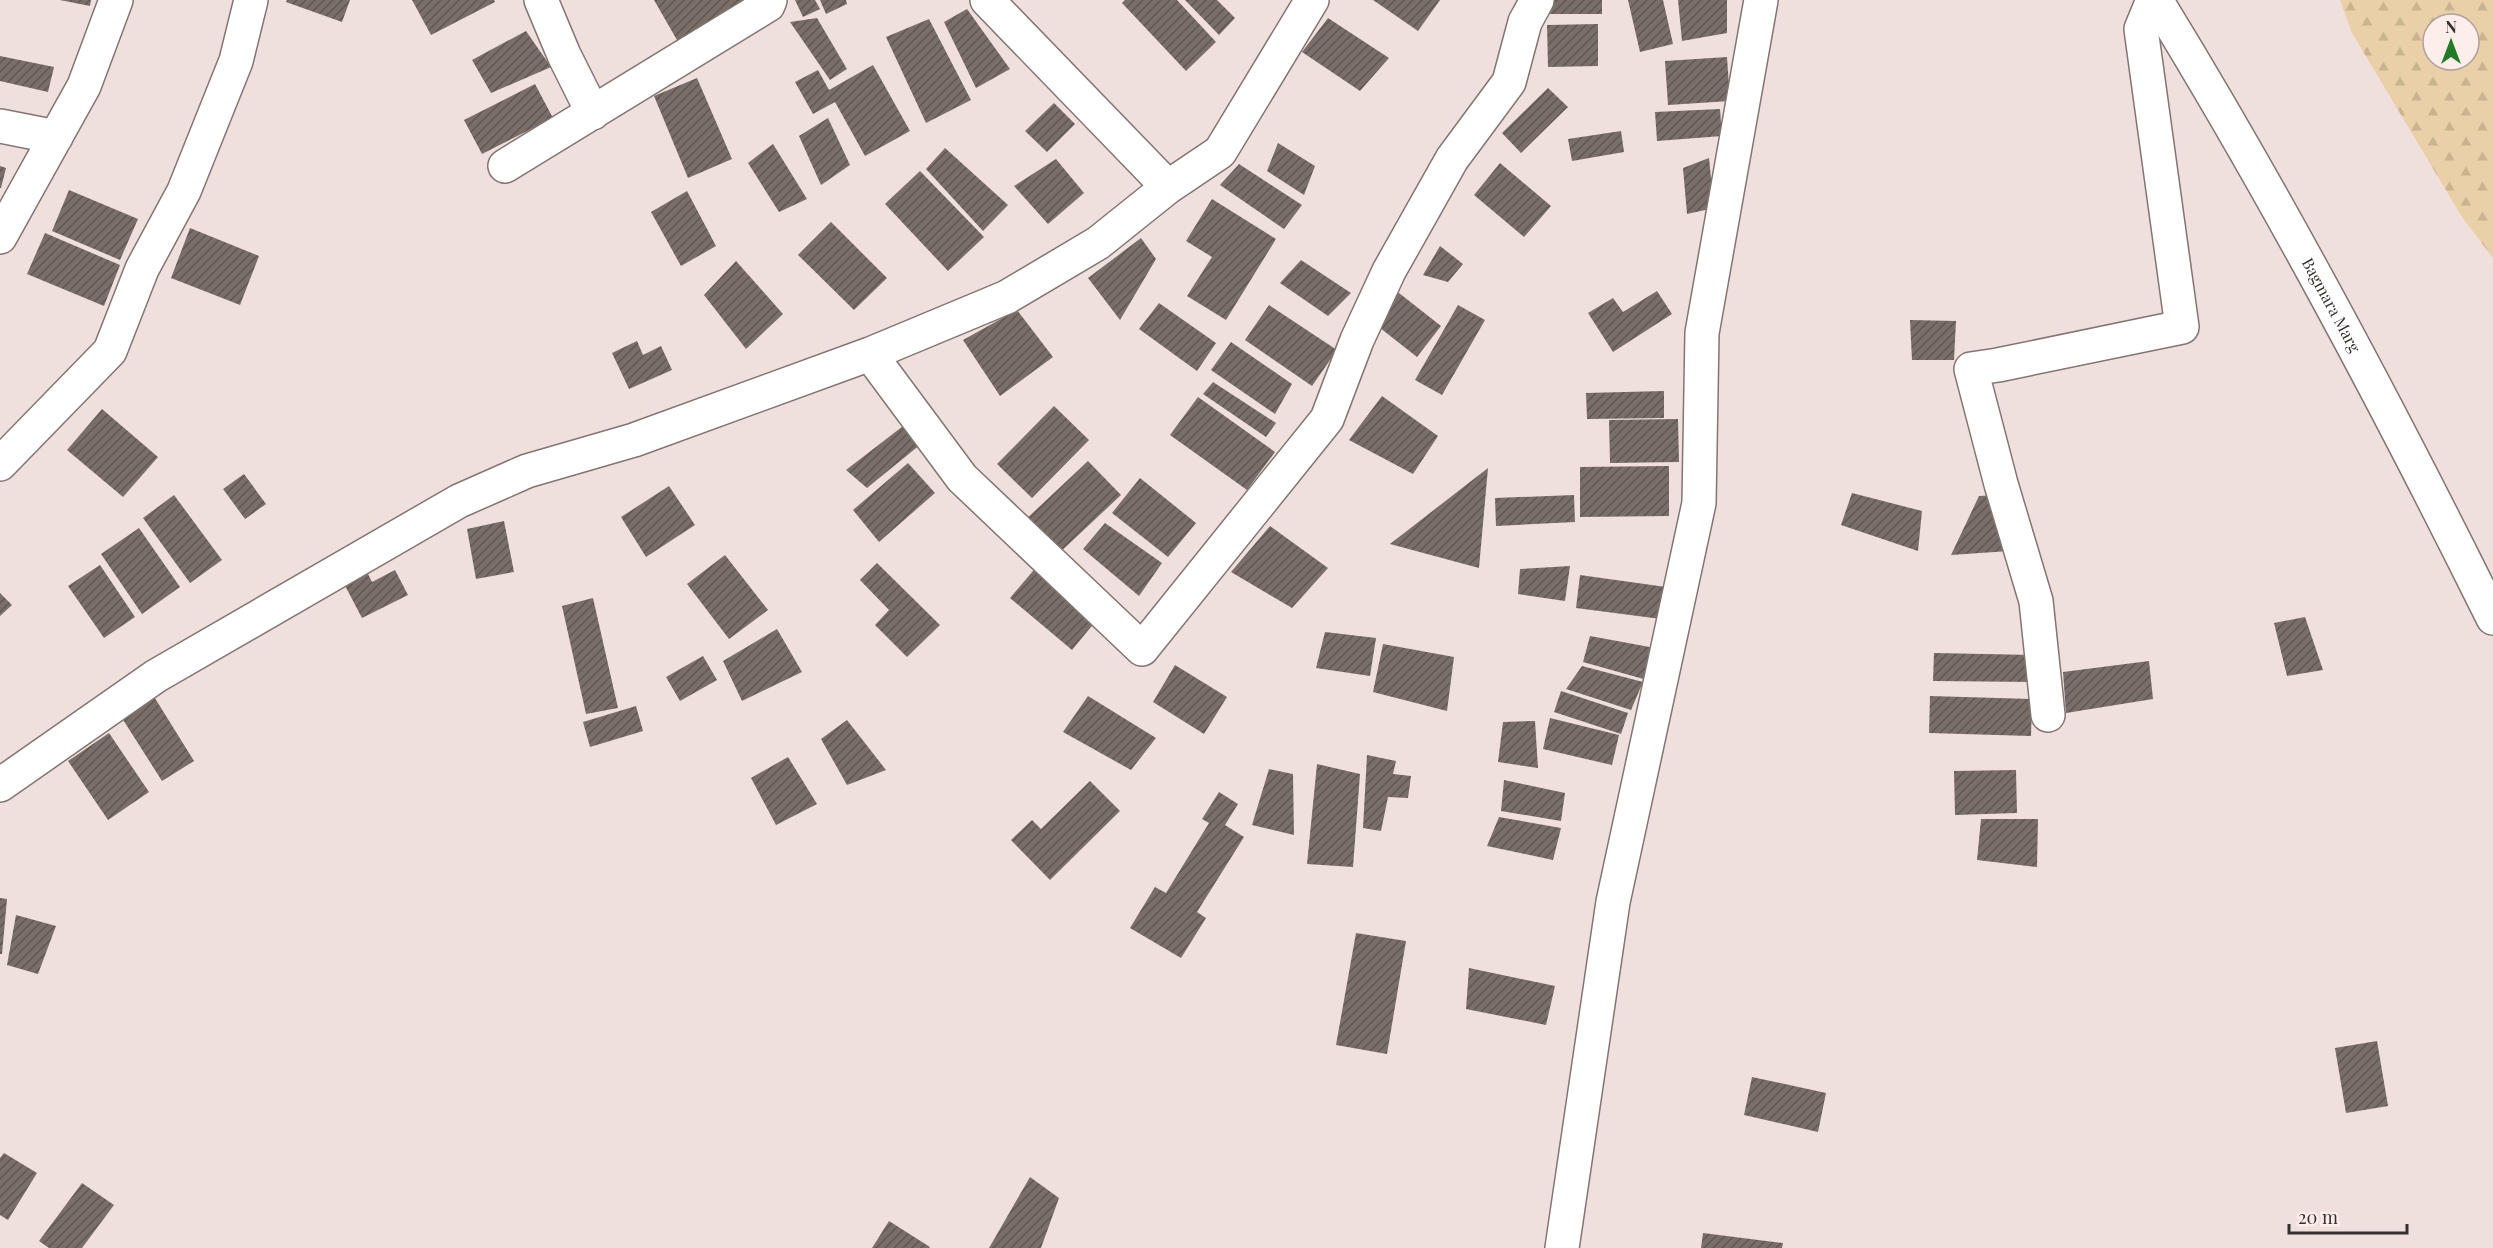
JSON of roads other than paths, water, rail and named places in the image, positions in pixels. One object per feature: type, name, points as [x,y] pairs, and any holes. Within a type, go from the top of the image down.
[{"type":"street","points":[[0,237],[84,86],[116,0]]},
{"type":"street","points":[[0,464],[110,351],[142,269],[184,191],[236,61],[251,0]]},
{"type":"street","points":[[541,0],[564,55],[593,113]]},
{"type":"street","points":[[505,166],[768,5],[770,0]]},
{"type":"street","points":[[987,0],[1168,187]]},
{"type":"street","points":[[0,785],[156,676],[459,501],[527,471],[634,440],[870,354],[1007,297],[1098,243],[1168,187],[1220,152],[1312,0]]},
{"type":"street","points":[[870,354],[962,478],[1142,650],[1327,420],[1358,340],[1389,271],[1452,159],[1509,82],[1525,22],[1537,0]]},
{"type":"street","points":[[1562,1248],[1613,902],[1699,503],[1702,333],[1761,0]]},
{"type":"street","points":[[2048,716],[2036,601],[2001,484],[1971,369],[2042,357],[2182,327],[2141,29],[2155,0]]},
{"type":"street","name":"Bagmara Marg","points":[[2155,0],[2242,144],[2424,478],[2493,618]]},
{"type":"street","points":[[0,126],[56,137]]}]
